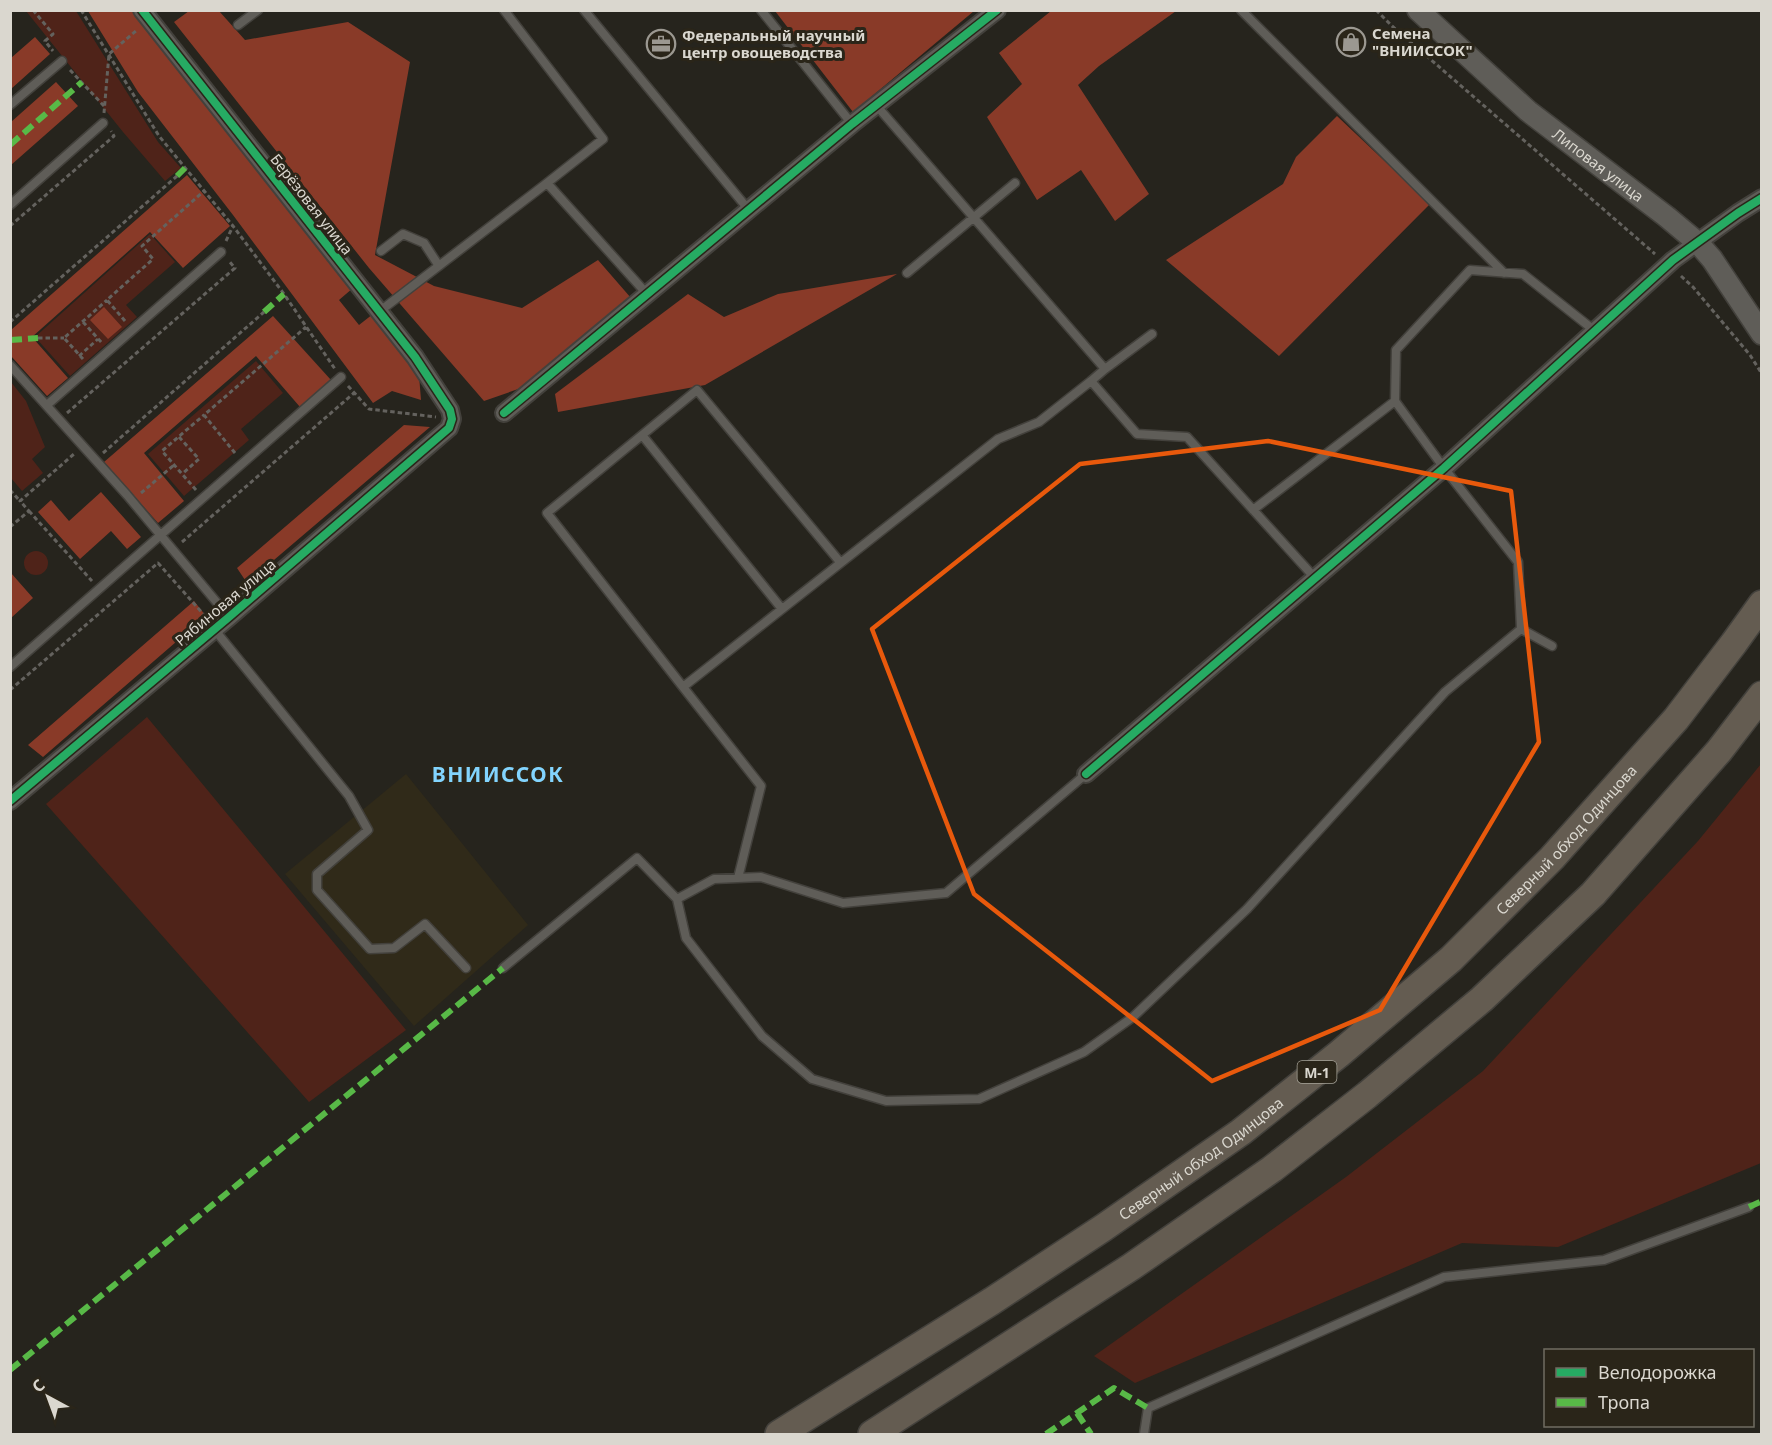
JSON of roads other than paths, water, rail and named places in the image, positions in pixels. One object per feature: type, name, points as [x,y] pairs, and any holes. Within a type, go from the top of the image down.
[{"type":"highway","name":"Северный обход Одинцова","points":[[780,1434],[1103,1228],[1241,1132],[1443,967],[1552,858],[1676,719],[1761,604]]},
{"type":"highway","points":[[872,1434],[1131,1267],[1272,1169],[1394,1073],[1482,999],[1593,894],[1719,751],[1761,695]]},
{"type":"street","name":"Берёзовая улица","points":[[142,10],[415,357],[450,410],[452,418]]},
{"type":"street","points":[[504,413],[748,209],[997,10]]},
{"type":"street","name":"Липовая улица","points":[[1418,10],[1528,111],[1698,243],[1712,259],[1761,334]]},
{"type":"street","points":[[1086,774],[1444,468],[1668,264],[1761,198]]},
{"type":"street","name":"Рябиновая улица","points":[[10,801],[211,625],[229,617],[449,428],[452,418]]},
{"type":"lane","points":[[238,25],[258,10]]},
{"type":"lane","points":[[380,311],[603,139],[504,10]]},
{"type":"lane","points":[[584,10],[748,209]]},
{"type":"lane","points":[[761,10],[852,124]]},
{"type":"lane","points":[[1242,10],[1504,273]]},
{"type":"lane","points":[[10,105],[62,61]]},
{"type":"lane","points":[[876,105],[1105,369]]},
{"type":"lane","points":[[10,204],[103,123]]},
{"type":"lane","points":[[546,183],[647,294]]},
{"type":"lane","points":[[907,273],[1015,183]]},
{"type":"lane","points":[[381,251],[403,234],[424,243],[438,266]]},
{"type":"lane","points":[[46,405],[220,252]]},
{"type":"lane","points":[[1521,628],[1518,562],[1395,401],[1396,350],[1470,270],[1523,274],[1595,331]]},
{"type":"lane","points":[[683,687],[998,439],[1039,422],[1152,334]]},
{"type":"lane","points":[[10,365],[83,446],[229,617]]},
{"type":"lane","points":[[10,667],[341,377]]},
{"type":"lane","points":[[1091,381],[1137,434],[1187,437],[1315,578]]},
{"type":"lane","points":[[738,878],[761,786],[547,513],[697,390],[840,562]]},
{"type":"lane","points":[[1252,510],[1395,401]]},
{"type":"lane","points":[[642,435],[782,609]]},
{"type":"lane","points":[[211,625],[349,796],[368,830],[317,874],[317,890],[370,949],[394,948],[425,924],[466,968]]},
{"type":"lane","points":[[1521,628],[1552,646]]},
{"type":"lane","points":[[503,968],[637,858],[677,899],[686,938],[762,1036],[812,1080],[886,1101],[979,1099],[1084,1052],[1133,1017],[1247,909],[1445,692],[1521,628]]},
{"type":"lane","points":[[677,899],[714,879],[761,877],[843,903],[946,892],[1086,774]]},
{"type":"lane","points":[[1144,1434],[1148,1408],[1444,1277],[1604,1260],[1749,1207]]},
{"type":"place","name":"Семена \"ВНИИССОК\"","points":[[1351,42]]},
{"type":"place","name":"Федеральный научный центр овощеводства","points":[[661,44]]},
{"type":"district","name":"ВНИИССОК","points":[[498,774]]}]
